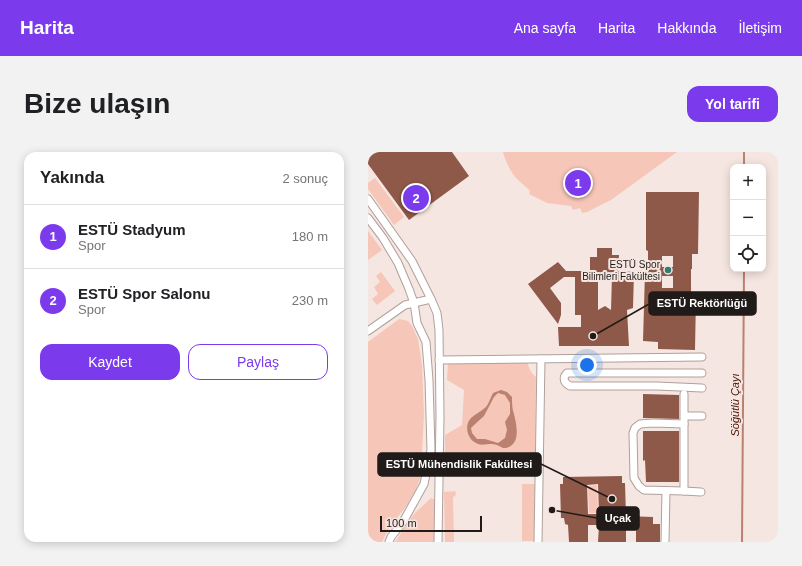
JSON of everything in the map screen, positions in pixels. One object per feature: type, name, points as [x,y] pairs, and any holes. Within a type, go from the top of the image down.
[{"type":"street","points":[[368,199],[412,261],[437,313],[439,330],[440,425],[438,542]]},
{"type":"street","points":[[368,218],[383,238],[398,263],[414,303],[417,323],[426,342],[429,380],[431,450],[424,484],[403,522],[391,537],[389,542]]},
{"type":"street","points":[[368,331],[405,305],[431,299]]},
{"type":"street","points":[[439,360],[702,357]]},
{"type":"street","points":[[538,542],[541,359]]},
{"type":"street","points":[[702,373],[567,373],[564,376],[566,384],[570,386],[685,391],[702,388]]},
{"type":"street","points":[[684,491],[685,373]]},
{"type":"street","points":[[685,416],[702,416]]},
{"type":"street","points":[[684,424],[640,424],[635,428],[633,433],[634,478],[639,486],[644,490],[701,492]]},
{"type":"street","points":[[665,542],[666,491]]},
{"type":"shaded area","points":[[503,152],[677,152],[611,200],[582,213],[580,208],[573,210],[571,206],[547,203],[529,194],[530,191],[515,177]]},
{"type":"shaded area","points":[[375,178],[404,217],[394,225],[368,189],[368,183]]},
{"type":"shaded area","points":[[368,231],[382,250],[368,260]]},
{"type":"shaded area","points":[[381,272],[395,291],[377,305],[372,299],[378,294],[374,287],[380,282],[376,276]]},
{"type":"shaded area","points":[[399,319],[408,321],[412,326],[418,339],[422,365],[424,414],[421,476],[415,491],[405,508],[389,528],[382,542],[368,542],[368,342]]},
{"type":"shaded area","points":[[527,361],[530,370],[536,377],[535,476],[445,476],[445,435],[462,425],[464,390],[447,380],[448,363]]},
{"type":"shaded area","points":[[501,390],[507,392],[512,397],[512,408],[517,432],[515,441],[508,448],[503,448],[494,444],[478,444],[470,438],[468,432],[467,428],[469,421],[486,407],[493,393]],"holes":[[[498,393],[505,395],[510,403],[510,414],[505,422],[507,430],[505,438],[498,443],[485,439],[477,439],[472,433],[471,428],[484,416],[494,397]]]},
{"type":"shaded area","points":[[522,484],[535,484],[536,541],[522,541]]},
{"type":"shaded area","points":[[597,485],[598,513],[589,513],[588,486]]},
{"type":"shaded area","points":[[455,491],[456,494],[453,497],[454,542],[445,542],[444,492]]},
{"type":"shaded area","points":[[431,498],[435,500],[434,542],[395,542],[414,514]]},
{"type":"building","points":[[368,152],[452,152],[469,176],[409,220],[368,164]]},
{"type":"building","name":"ESTÜ Spor Bilimleri Fakültesi","points":[[646,192],[699,192],[698,254],[692,254],[691,269],[691,296],[696,297],[695,350],[658,349],[658,342],[643,341],[645,272],[648,272],[648,251],[646,250]],"holes":[[[662,256],[673,256],[673,267],[662,267]],[[662,276],[673,276],[673,288],[662,288]]]},
{"type":"building","points":[[597,248],[612,248],[612,255],[619,255],[618,271],[634,272],[633,308],[627,310],[629,346],[559,346],[558,327],[581,327],[581,315],[575,315],[575,277],[564,277],[550,288],[561,303],[561,315],[558,324],[528,284],[558,262],[566,271],[590,271],[590,257],[597,257]],"holes":[[[598,274],[605,280],[612,275],[611,310],[605,306],[598,310]]]},
{"type":"building","points":[[643,394],[679,395],[679,419],[643,418]]},
{"type":"building","points":[[643,431],[679,431],[679,482],[646,482],[645,460],[643,461]]},
{"type":"building","points":[[622,476],[622,483],[625,483],[626,516],[653,517],[653,524],[660,524],[660,542],[636,542],[636,526],[626,526],[626,542],[598,542],[599,525],[588,525],[588,542],[569,542],[568,525],[565,524],[564,518],[561,518],[560,484],[563,484],[563,477]],"holes":[[[598,484],[599,514],[588,514],[587,485]]]},
{"type":"waterway","name":"Söğütlü Çayı","points":[[744,152],[744,164]]},
{"type":"waterway","name":"Söğütlü Çayı","points":[[742,542],[744,272]]},
{"type":"place","name":"ESTÜ Stadyum","points":[[578,183]]},
{"type":"place","name":"ESTÜ Spor Salonu","points":[[416,198]]},
{"type":"place","name":"ESTÜ Spor Bilimleri Fakültesi","points":[[668,270]]},
{"type":"place","name":"ESTÜ Rektörlüğü","points":[[593,336]]},
{"type":"place","name":"ESTÜ Mühendislik Fakültesi","points":[[612,499]]},
{"type":"place","name":"Uçak","points":[[552,510]]}]
